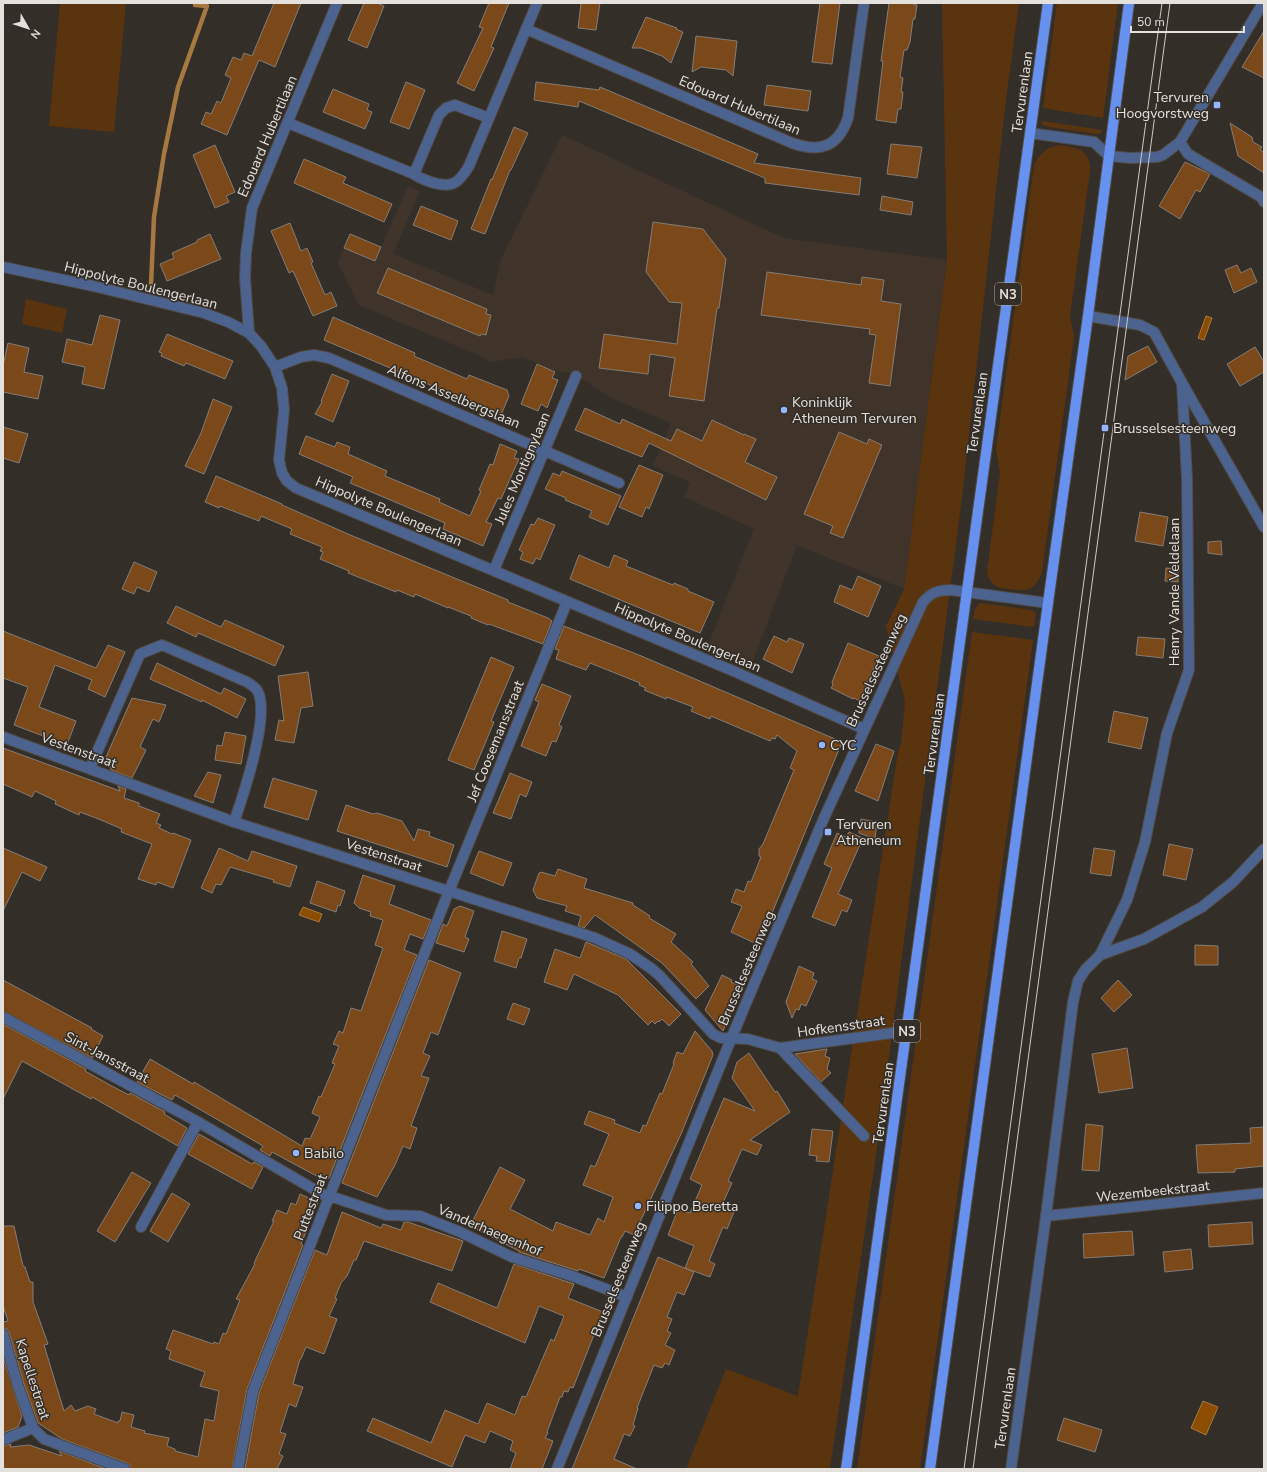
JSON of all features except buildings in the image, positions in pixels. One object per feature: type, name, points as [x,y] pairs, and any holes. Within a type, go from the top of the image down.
[{"type":"main road","name":"Tervurenlaan","points":[[846,1469],[1048,3]]},
{"type":"main road","points":[[930,1469],[1088,316],[1129,3]]},
{"type":"street","name":"Edouard Hubertilaan","points":[[249,333],[246,259],[252,208],[337,3]]},
{"type":"street","points":[[288,123],[414,174],[419,178],[442,186],[454,184],[462,178],[469,166],[537,3]]},
{"type":"street","name":"Edouard Hubertilaan","points":[[526,29],[792,143],[805,147],[819,148],[830,144],[838,138],[845,128],[848,118],[864,3]]},
{"type":"street","points":[[1030,134],[1094,142],[1109,156],[1130,158],[1157,157],[1163,155],[1180,142],[1263,3]]},
{"type":"street","points":[[414,174],[439,115],[446,108],[455,105],[489,118]]},
{"type":"street","points":[[1180,142],[1188,154],[1261,197],[1264,202]]},
{"type":"street","name":"Hippolyte Boulengerlaan","points":[[3,267],[93,286],[204,313],[228,322],[249,333],[261,346],[275,367],[282,388],[284,410],[279,460],[282,473],[287,481],[296,488],[736,672],[864,729]]},
{"type":"street","points":[[1088,316],[1140,325],[1154,332],[1264,527]]},
{"type":"street","name":"Alfons Asselbergslaan","points":[[275,367],[301,357],[314,355],[329,358],[619,483]]},
{"type":"street","name":"Jules Montignylaan","points":[[494,570],[576,376]]},
{"type":"street","name":"Henry Vande Veldelaan","points":[[1100,955],[1128,900],[1144,842],[1167,733],[1189,670],[1187,479],[1182,383]]},
{"type":"street","name":"Brusselsesteenweg","points":[[557,1469],[731,1039],[824,818],[924,602],[930,594],[936,591],[951,590],[1048,603]]},
{"type":"street","name":"Jef Coosemansstraat","points":[[449,891],[567,602]]},
{"type":"street","points":[[90,768],[140,654],[162,645],[247,682],[255,687],[259,693],[261,716],[256,745],[250,773],[234,822]]},
{"type":"street","name":"Vestenstraat","points":[[3,737],[234,822],[595,938],[624,951],[642,962],[661,977],[710,1033],[721,1038],[731,1039]]},
{"type":"street","points":[[1100,955],[1144,939],[1202,907],[1232,882],[1264,849]]},
{"type":"street","name":"Puttestraat","points":[[238,1469],[253,1391],[449,891]]},
{"type":"street","name":"Tervurenlaan","points":[[1010,1469],[1046,1216],[1073,1002],[1078,981],[1085,970],[1100,955]]},
{"type":"street","name":"Sint-Jansstraat","points":[[3,1017],[198,1122],[329,1198]]},
{"type":"street","name":"Hofkensstraat","points":[[731,1039],[748,1039],[780,1048],[907,1031]]},
{"type":"street","name":"Hofkensstraat","points":[[780,1048],[864,1136]]},
{"type":"street","points":[[141,1227],[198,1122]]},
{"type":"street","name":"Wezembeekstraat","points":[[1046,1216],[1264,1193]]},
{"type":"street","name":"Vanderhaegenhof","points":[[329,1198],[336,1198],[386,1215],[420,1216],[460,1232],[512,1257],[572,1276],[627,1297]]},
{"type":"street","name":"Kapellestraat","points":[[3,1334],[18,1386],[33,1428],[44,1440],[124,1469]]},
{"type":"street","points":[[3,1440],[33,1428]]},
{"type":"shaded area","points":[[60,3],[126,3],[114,132],[49,126]]},
{"type":"shaded area","points":[[942,3],[1019,3],[1005,108],[962,498],[876,1155],[830,1469],[686,1469],[726,1369],[798,1396],[898,752],[901,744],[905,701],[886,626],[904,589],[947,260]]},
{"type":"shaded area","points":[[1057,3],[1118,3],[1103,118],[1043,108]]},
{"type":"shaded area","points":[[1042,121],[1102,130],[1100,134],[1097,134],[1049,127],[1042,125]]},
{"type":"shaded area","name":"Koninklijk Atheneum Tervuren","points":[[562,135],[784,238],[947,260],[904,589],[797,545],[751,666],[707,648],[754,529],[684,497],[690,482],[653,466],[671,423],[609,397],[589,383],[569,373],[555,371],[523,357],[491,362],[478,355],[359,305],[338,263],[350,234],[381,247],[408,186],[420,191],[393,254],[493,295],[501,259]]},
{"type":"shaded area","points":[[1061,145],[1073,147],[1082,151],[1086,154],[1090,164],[1070,316],[1074,337],[1042,572],[1037,583],[1033,587],[1025,590],[1014,590],[1000,588],[991,582],[987,571],[1000,473],[996,449],[1034,166],[1044,151]]},
{"type":"shaded area","points":[[26,299],[67,309],[62,333],[22,324]]},
{"type":"shaded area","points":[[1206,316],[1212,318],[1204,340],[1198,338]]},
{"type":"shaded area","points":[[980,603],[1032,610],[1036,613],[1034,627],[973,619],[975,609]]},
{"type":"shaded area","points":[[972,632],[1033,640],[920,1469],[857,1469]]},
{"type":"shaded area","points":[[303,907],[322,914],[319,922],[299,915]]},
{"type":"shaded area","points":[[1203,1401],[1218,1407],[1206,1435],[1191,1428]]},
{"type":"waterway","points":[[151,285],[154,217],[164,154],[178,87],[207,6],[195,5]]},
{"type":"tram line","points":[[964,1469],[1162,3]]},
{"type":"tram line","points":[[973,1469],[1170,3]]},
{"type":"place","name":"Tervuren Hoogvorstweg","points":[[1217,105]]},
{"type":"place","name":"Koninklijk Atheneum Tervuren","points":[[784,410]]},
{"type":"place","name":"Brusselsesteenweg","points":[[1105,428]]},
{"type":"place","name":"CYC","points":[[822,745]]},
{"type":"place","name":"Tervuren Atheneum","points":[[828,832]]},
{"type":"place","name":"Babilo","points":[[296,1153]]},
{"type":"place","name":"Filippo Beretta","points":[[638,1206]]}]
